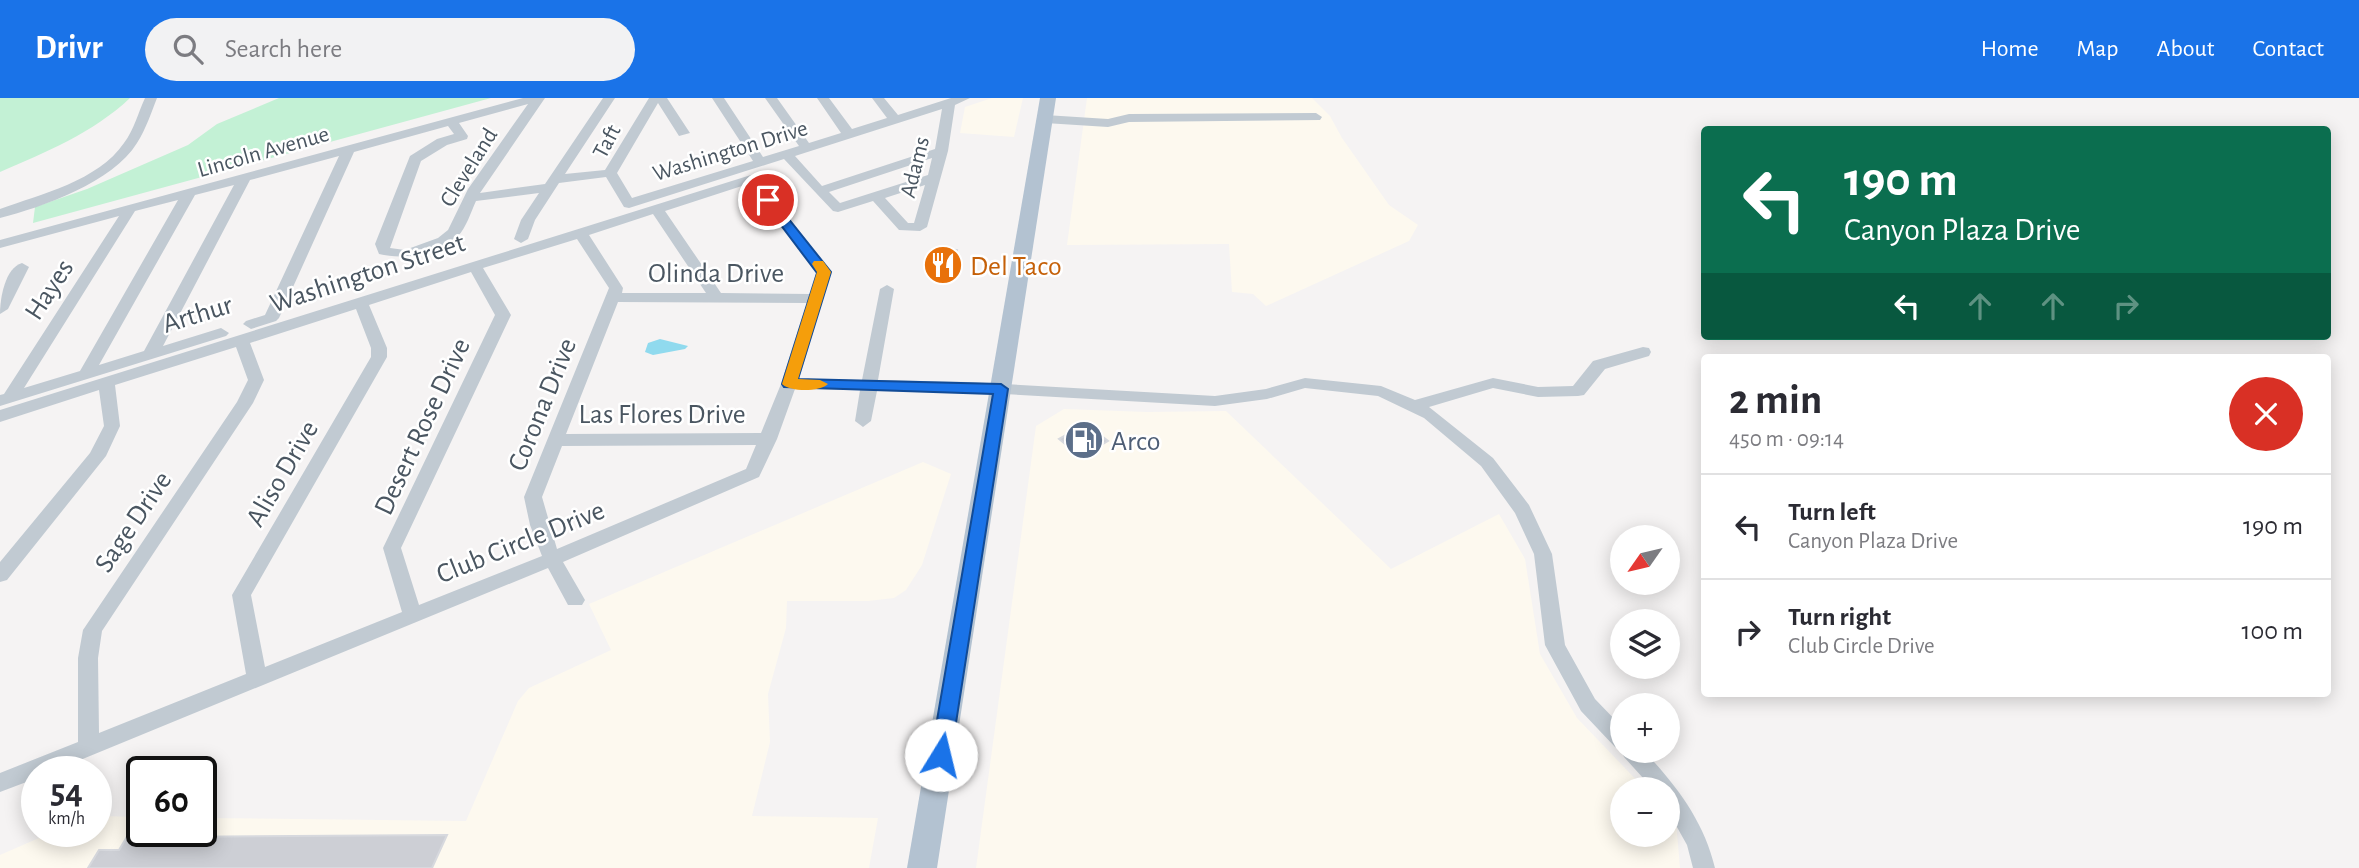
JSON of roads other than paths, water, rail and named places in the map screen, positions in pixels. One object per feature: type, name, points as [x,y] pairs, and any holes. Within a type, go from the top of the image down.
[{"type":"main road","points":[[922,868],[1048,98]]},
{"type":"street","points":[[0,214],[78,183],[119,159],[131,143],[151,98]]},
{"type":"street","name":"Lincoln Avenue","points":[[0,244],[538,98]]},
{"type":"street","name":"Cleveland","points":[[451,121],[462,135],[442,142],[415,159],[382,244],[384,251],[393,254],[424,248],[443,241],[454,232],[470,198],[538,98]]},
{"type":"street","points":[[521,239],[528,220],[609,98]]},
{"type":"street","name":"Taft","points":[[629,204],[610,173],[655,98]]},
{"type":"street","points":[[661,98],[684,133]]},
{"type":"street","points":[[718,98],[760,162]]},
{"type":"street","points":[[771,98],[806,147]]},
{"type":"street","points":[[823,98],[849,135]]},
{"type":"street","points":[[878,98],[896,121]]},
{"type":"street","name":"Washington Drive","points":[[629,204],[896,121],[940,103],[964,98]]},
{"type":"street","name":"Adams","points":[[876,196],[904,227],[920,227],[941,151],[940,103]]},
{"type":"street","points":[[1045,119],[1108,123],[1129,118],[1316,117]]},
{"type":"street","name":"Arthur","points":[[5,399],[271,318],[349,148]]},
{"type":"street","points":[[819,191],[941,151]]},
{"type":"street","points":[[786,154],[838,208],[933,178]]},
{"type":"street","points":[[470,198],[610,173]]},
{"type":"street","points":[[150,355],[244,178]]},
{"type":"street","name":"Washington Street","points":[[0,416],[751,179]]},
{"type":"street","name":"Club Circle Drive","points":[[0,783],[552,559],[753,473],[789,384],[824,272],[751,179]]},
{"type":"street","points":[[86,374],[189,193]]},
{"type":"street","points":[[656,208],[716,297]]},
{"type":"street","name":"Hayes","points":[[5,399],[130,209]]},
{"type":"street","points":[[580,232],[616,288],[614,297]]},
{"type":"street","name":"Desert Rose Drive","points":[[413,615],[392,548],[503,315],[474,265]]},
{"type":"street","points":[[0,309],[22,267]]},
{"type":"street","points":[[863,421],[872,385],[887,289]]},
{"type":"street","name":"Olinda Drive","points":[[614,297],[816,299]]},
{"type":"street","name":"Corona Drive","points":[[575,600],[552,559],[535,516],[533,497],[614,297]]},
{"type":"street","name":"Aliso Drive","points":[[257,678],[241,595],[379,358],[379,348],[360,301]]},
{"type":"street","name":"Sage Drive","points":[[89,746],[88,658],[93,630],[246,404],[256,380],[241,340]]},
{"type":"street","points":[[1413,406],[1493,383],[1538,392],[1578,391],[1599,366],[1643,352]]},
{"type":"street","points":[[0,575],[97,456],[112,426],[106,382]]},
{"type":"street","points":[[789,384],[1001,389],[1215,401],[1267,394],[1305,383],[1340,384],[1381,391],[1430,414],[1487,462],[1522,510],[1543,554],[1555,645],[1588,705],[1610,728]]},
{"type":"street","name":"Las Flores Drive","points":[[555,440],[769,439]]},
{"type":"street","points":[[1642,763],[1654,777]]},
{"type":"street","points":[[1680,812],[1698,842],[1703,868]]},
{"type":"water","points":[[660,339],[688,346],[685,349],[653,355],[645,352],[648,343]]},
{"type":"place","name":"Del Taco","points":[[943,265]]},
{"type":"place","name":"Arco","points":[[1084,440]]}]
